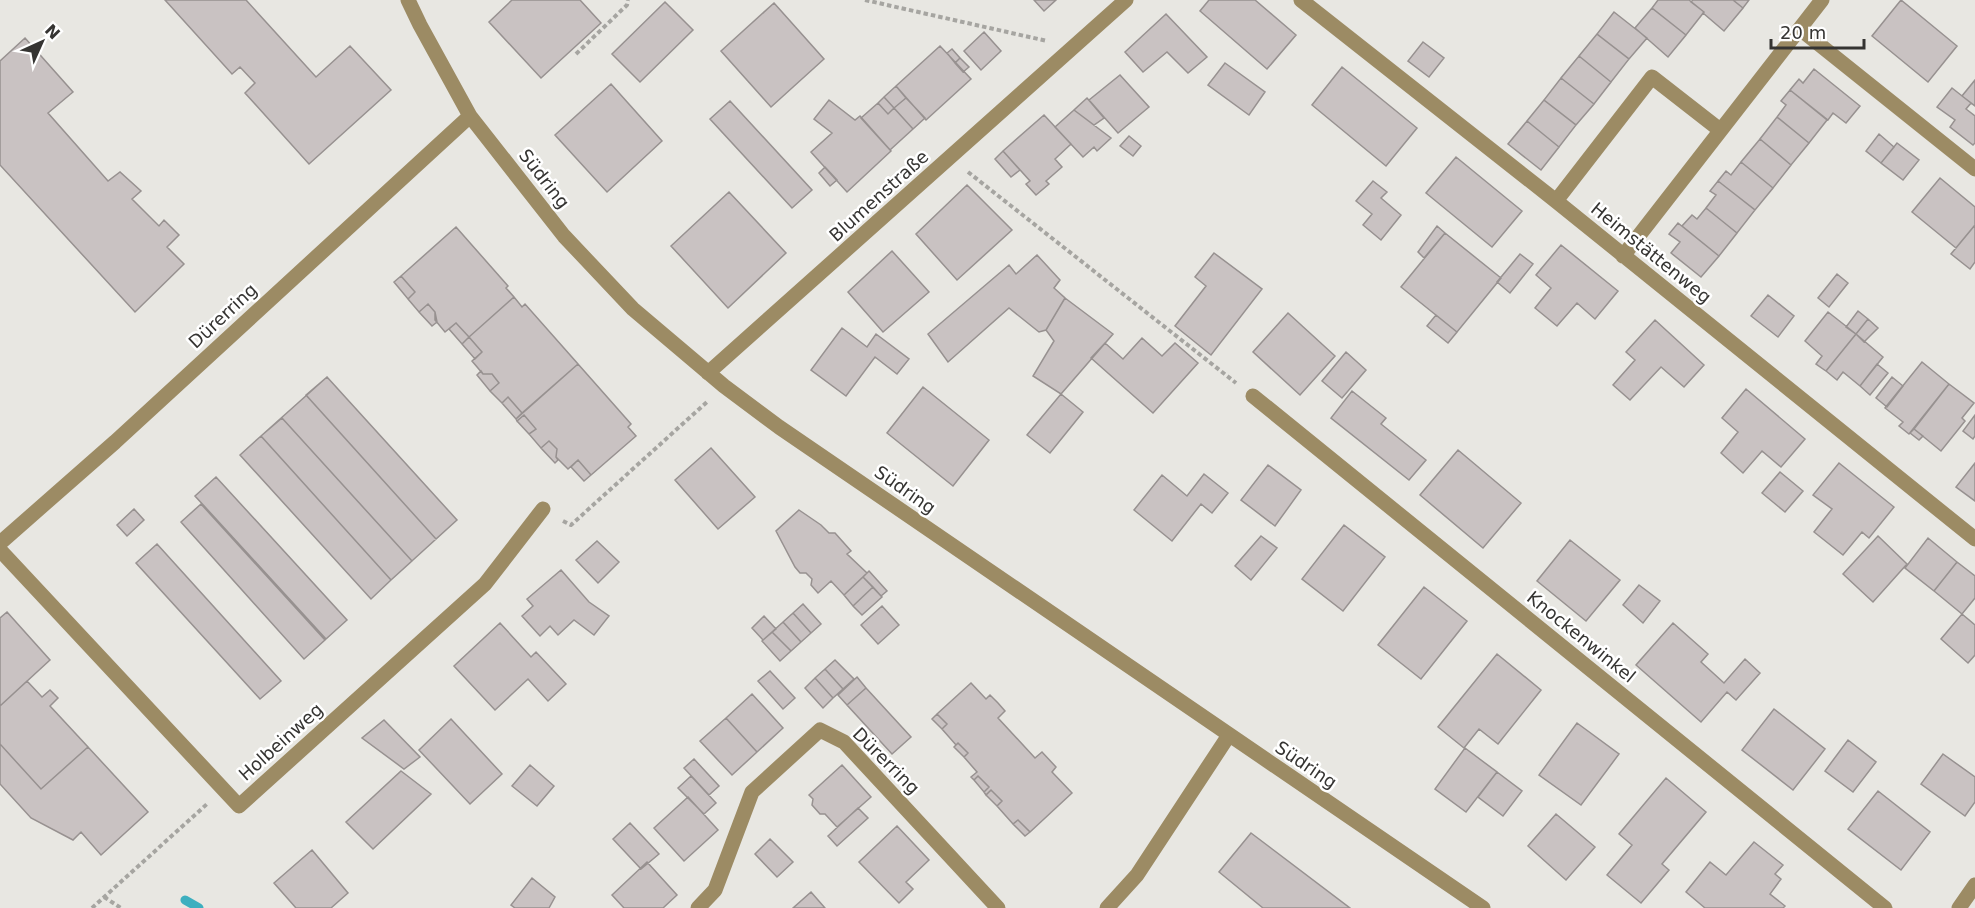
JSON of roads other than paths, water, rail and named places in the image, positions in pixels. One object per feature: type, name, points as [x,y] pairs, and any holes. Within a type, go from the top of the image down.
[{"type":"street","name":"Südring","points":[[408,0],[470,116],[564,236],[633,309],[708,373],[788,434],[1482,908]]},
{"type":"street","name":"Blumenstraße","points":[[708,373],[1126,0]]},
{"type":"street","name":"Heimstättenweg","points":[[1301,0],[1556,201],[1975,538]]},
{"type":"street","points":[[1623,256],[1822,0]]},
{"type":"street","points":[[1800,29],[1975,169]]},
{"type":"street","points":[[1556,201],[1652,77],[1720,130]]},
{"type":"street","name":"Dürerring","points":[[0,543],[115,442],[470,116]]},
{"type":"street","name":"Knockenwinkel","points":[[1253,396],[1885,908]]},
{"type":"street","name":"Holbeinweg","points":[[0,550],[239,806],[485,585],[543,509]]},
{"type":"street","name":"Dürerring","points":[[698,908],[715,890],[752,792],[820,730],[844,742],[998,908]]},
{"type":"street","points":[[1107,908],[1137,875],[1229,735]]},
{"type":"street","points":[[1959,908],[1975,885]]},
{"type":"waterway","points":[[185,900],[199,908]]}]
